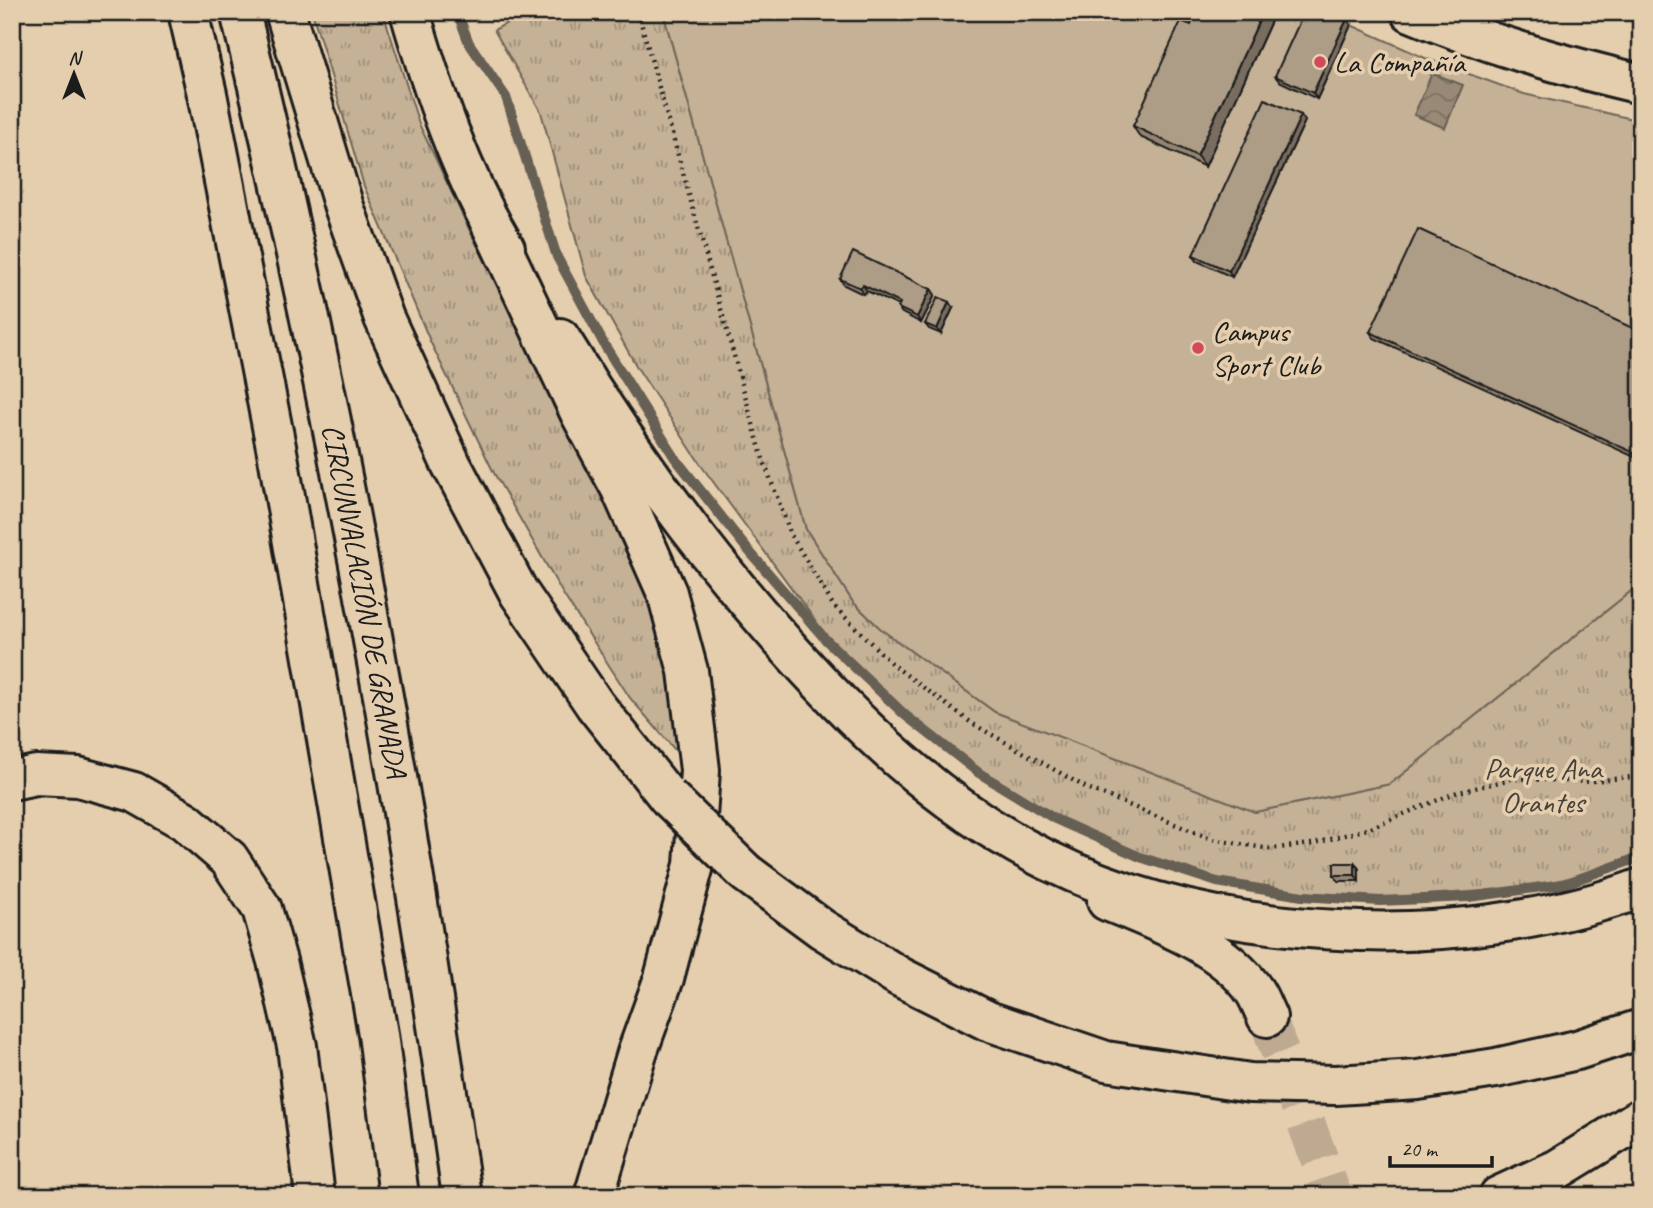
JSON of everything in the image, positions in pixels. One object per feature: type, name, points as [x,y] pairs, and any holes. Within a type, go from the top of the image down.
[{"type":"main road","name":"CIRCUNVALACIÓN DE GRANADA","points":[[188,12],[207,94],[282,475],[378,1034],[399,1196]]},
{"type":"main road","name":"CIRCUNVALACIÓN DE GRANADA","points":[[240,12],[331,413],[393,747],[439,1030],[462,1196]]},
{"type":"main road","points":[[285,12],[343,204],[384,318],[451,464],[519,593],[595,705],[668,797],[746,873],[822,929],[900,977],[988,1021],[1106,1061],[1250,1083],[1363,1084],[1418,1080],[1496,1068],[1577,1050],[1641,1029]]},
{"type":"main road","points":[[410,12],[451,135],[580,413],[621,489],[667,593],[688,671],[700,770],[694,865],[664,978],[637,1053],[594,1196]]},
{"type":"main road","points":[[1412,12],[1471,37],[1564,65],[1641,84]]},
{"type":"main road","points":[[489,220],[598,401],[648,475],[715,564],[855,719],[910,769],[994,830],[1047,860],[1117,890],[1188,911],[1287,928],[1368,932],[1430,930],[1543,915],[1641,888]]},
{"type":"main road","points":[[12,780],[36,775],[78,777],[134,793],[185,821],[229,859],[262,909],[277,961],[297,1046],[315,1196]]},
{"type":"main road","points":[[1047,860],[1078,886],[1171,928],[1215,954],[1243,976],[1256,993],[1267,1017]]},
{"type":"main road","points":[[1499,1196],[1558,1169],[1641,1118]]},
{"type":"path","points":[[638,12],[762,456],[791,535],[833,605],[892,665],[972,724],[1085,787],[1211,839],[1270,849],[1311,844],[1367,829],[1455,793],[1515,778],[1584,782],[1641,776]]},
{"type":"green space","points":[[312,12],[383,12],[419,124],[551,393],[633,540],[663,624],[688,765],[630,698],[563,594],[494,473],[430,341],[364,186]]},
{"type":"green space","name":"Parque Ana Orantes","points":[[518,12],[663,12],[806,529],[853,602],[882,630],[995,712],[1255,812],[1390,784],[1641,583],[1641,852],[1582,875],[1526,888],[1383,898],[1302,892],[1218,880],[1140,855],[1058,817],[981,770],[910,715],[829,639],[703,468],[638,369],[586,276],[541,112],[494,30],[520,16]]},
{"type":"green space","name":"Campus Sport Club","points":[[663,12],[1178,12],[1203,24],[1205,166],[1275,12],[1322,12],[1425,58],[1524,94],[1641,121],[1641,583],[1390,784],[1255,812],[995,712],[882,630],[853,602],[806,529]]},
{"type":"water","points":[[1432,73],[1463,85],[1445,128],[1414,115]]},
{"type":"building","points":[[1194,12],[1263,12],[1197,156],[1133,126],[1181,21],[1191,25]]},
{"type":"building","points":[[1304,12],[1331,12],[1347,19],[1313,93],[1275,76]]},
{"type":"building","points":[[1265,99],[1301,115],[1229,271],[1193,255]]},
{"type":"building","points":[[1418,229],[1641,332],[1641,456],[1370,332]]},
{"type":"building","points":[[853,252],[931,289],[917,317],[898,308],[900,303],[863,285],[860,288],[840,279]]},
{"type":"building","points":[[938,297],[949,302],[937,329],[925,324]]},
{"type":"building","points":[[1334,863],[1355,863],[1355,875],[1334,875]]},
{"type":"waterway","points":[[457,12],[469,43],[506,97],[557,257],[605,346],[675,458],[743,544],[826,640],[905,715],[979,773],[1055,819],[1140,857],[1217,882],[1302,896],[1380,901],[1469,897],[1564,884],[1641,857]]},
{"type":"tunnel","points":[[1267,1017],[1333,1196]]},
{"type":"place","name":"La Compañía","points":[[1320,62]]},
{"type":"place","name":"Campus Sport Club","points":[[1198,348]]}]
